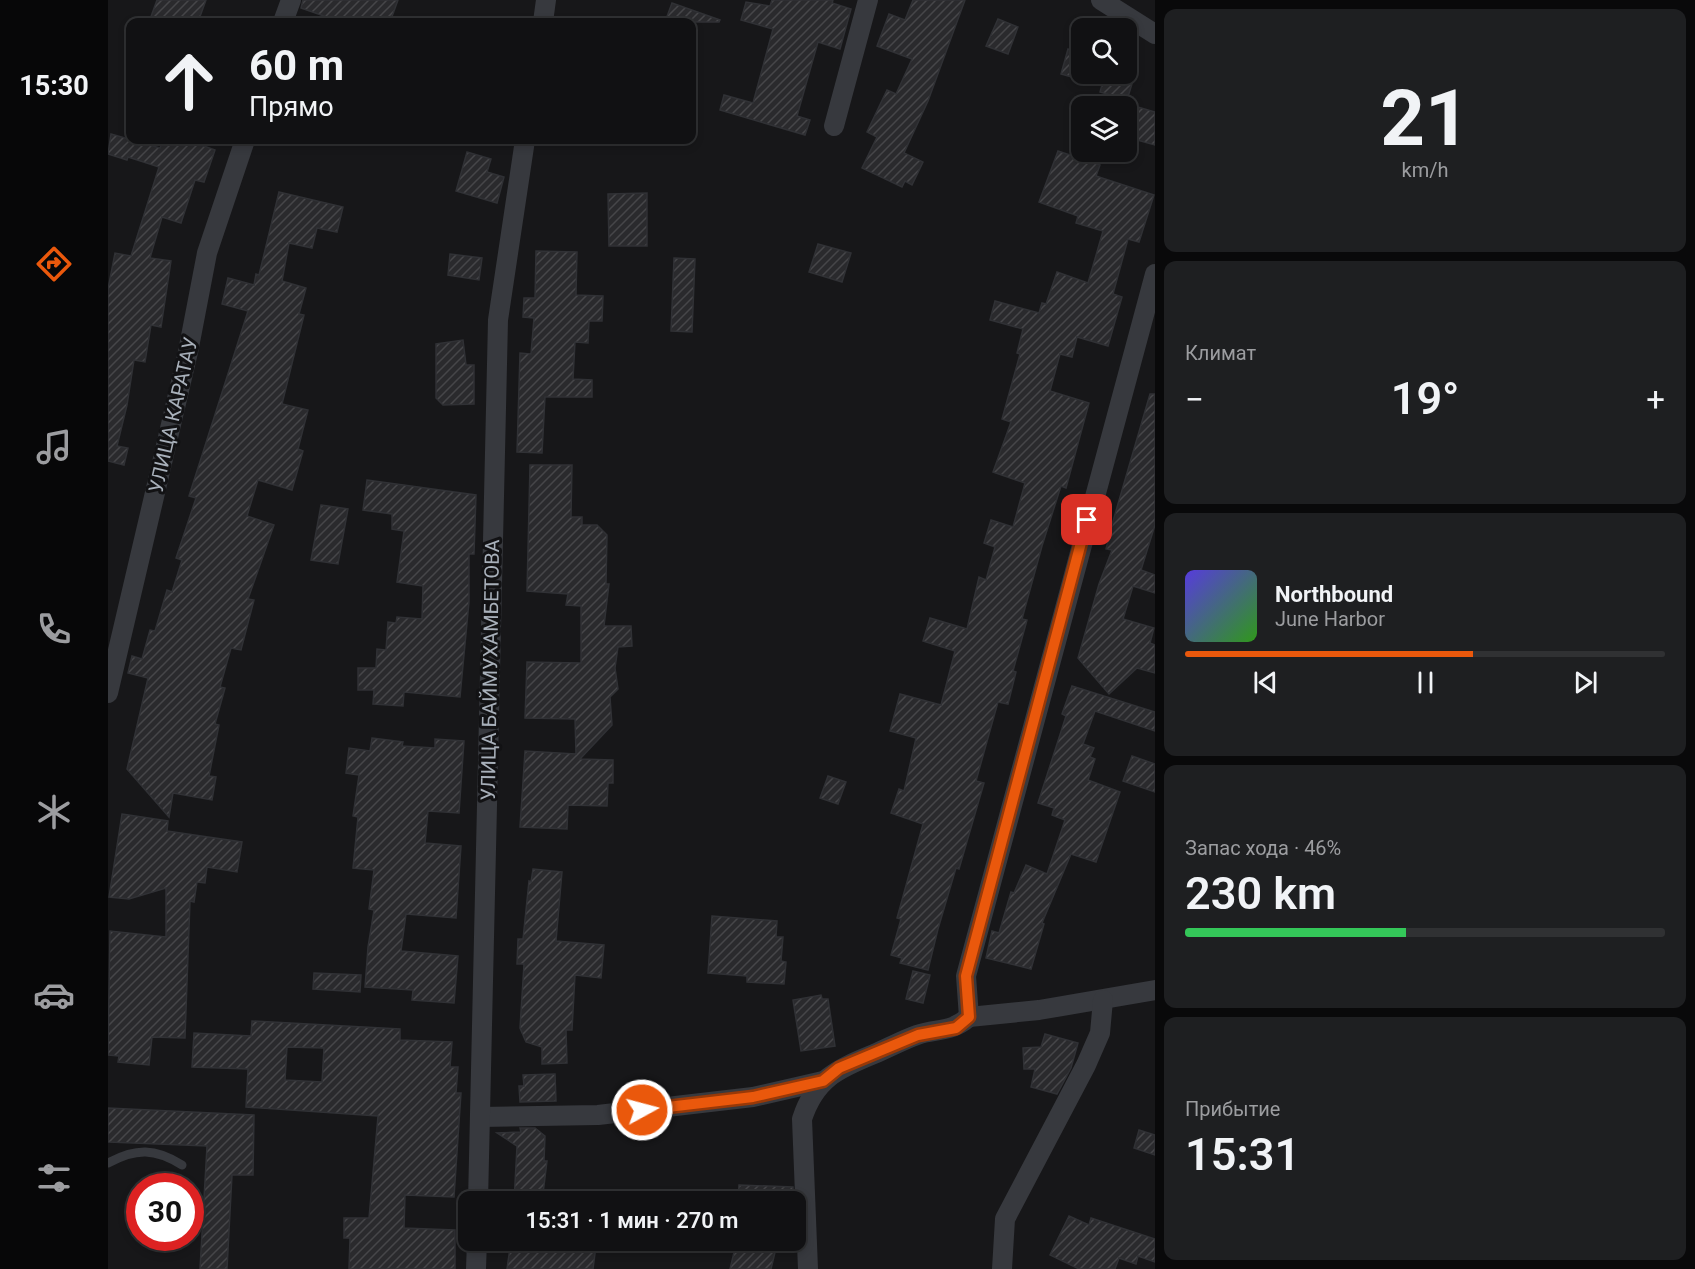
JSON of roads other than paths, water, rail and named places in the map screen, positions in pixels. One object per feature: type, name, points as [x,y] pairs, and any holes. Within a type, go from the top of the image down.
[{"type":"street","points":[[284,18],[291,0]]},
{"type":"street","points":[[544,18],[546,0]]},
{"type":"street","points":[[834,126],[868,0]]},
{"type":"street","points":[[1101,0],[1155,34]]},
{"type":"street","name":"УЛИЦА КАРАТАУ","points":[[108,693],[188,352],[207,253],[244,144]]},
{"type":"street","name":"УЛИЦА БАЙМУХАМБЕТОВА","points":[[478,1191],[498,320],[524,144]]},
{"type":"street","points":[[969,1017],[966,976],[1155,274]]},
{"type":"street","points":[[808,1269],[802,1119],[808,1102],[823,1081],[839,1068],[918,1035],[956,1028],[969,1017],[1103,1000],[1155,990]]},
{"type":"street","points":[[1002,1269],[1005,1219],[1086,1065],[1100,1032],[1103,1000]]},
{"type":"street","points":[[480,1117],[598,1115],[753,1097],[823,1081]]},
{"type":"street","points":[[476,1269],[477,1251]]},
{"type":"lane","points":[[108,1163],[128,1152],[162,1153],[182,1165]]}]
